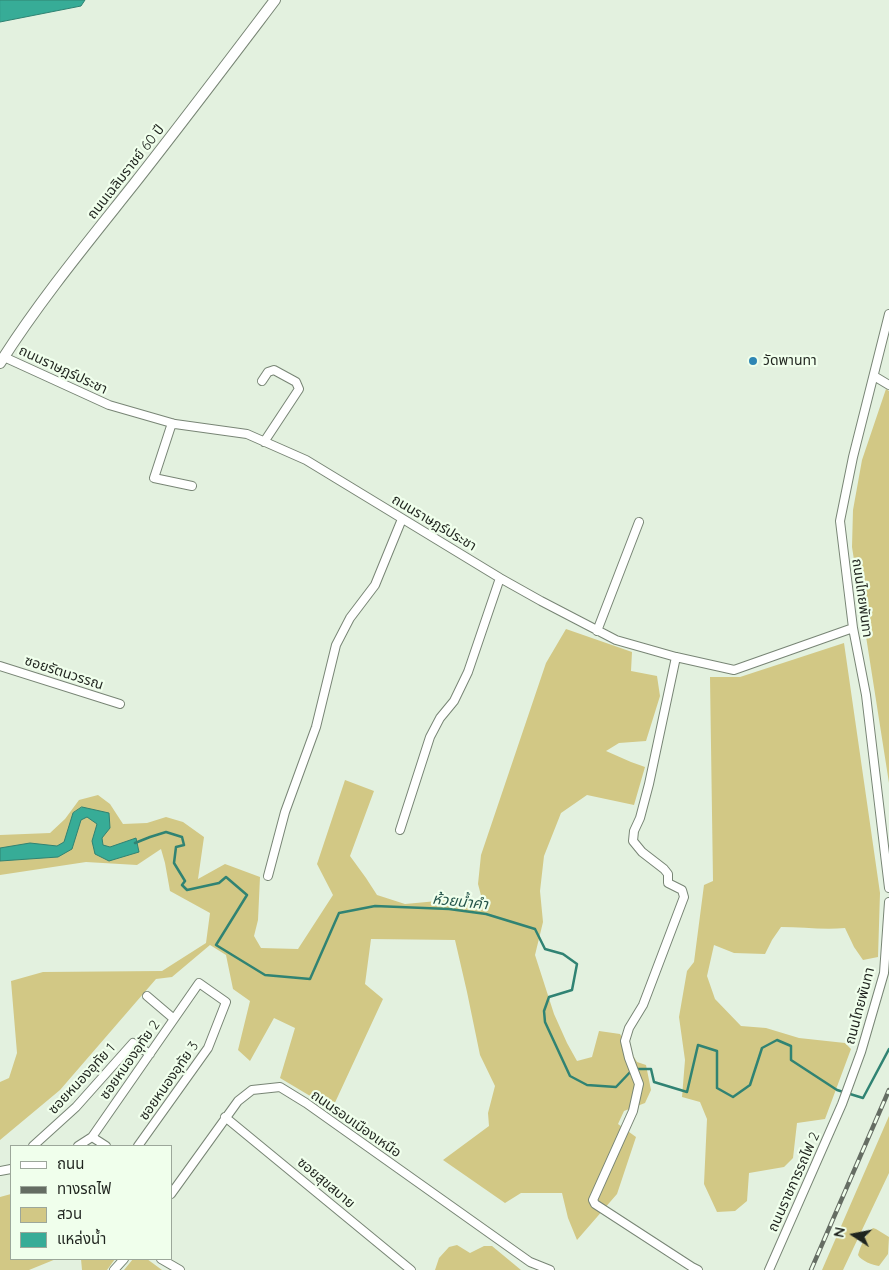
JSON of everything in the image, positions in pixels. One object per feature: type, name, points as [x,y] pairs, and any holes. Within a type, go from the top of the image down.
[{"type":"street","name":"ถนนเฉลิมราชย์ 60 ปี","points":[[2,360],[20,332],[275,0]]},
{"type":"street","name":"ถนนไทยพันทา","points":[[889,314],[840,521],[852,628],[866,696],[889,888]]},
{"type":"street","name":"ถนนราษฎร์ประชา","points":[[2,360],[109,405],[172,423],[247,434],[306,460],[500,578],[616,640],[676,658],[734,670],[852,628]]},
{"type":"street","points":[[262,381],[268,372],[274,370],[296,382],[299,389],[264,442]]},
{"type":"street","points":[[874,376],[889,385]]},
{"type":"street","points":[[172,423],[154,478],[192,486]]},
{"type":"street","points":[[268,876],[285,812],[316,727],[336,645],[350,618],[375,584],[402,519]]},
{"type":"street","points":[[597,631],[639,522]]},
{"type":"street","points":[[400,830],[430,737],[440,718],[454,701],[468,672],[500,578]]},
{"type":"street","points":[[676,658],[649,784],[640,818],[634,831],[633,841],[642,852],[668,874],[668,883],[682,890],[684,897],[643,1005],[629,1028],[625,1041],[639,1084],[633,1111],[593,1200],[595,1204],[644,1237],[698,1270]]},
{"type":"street","name":"ซอยรัตนวรรณ","points":[[0,666],[120,704]]},
{"type":"street","name":"ถนนไทยพันทา","points":[[842,1104],[861,1052],[884,973],[889,902]]},
{"type":"street","name":"ซอยหนองอุทัย 2","points":[[80,1145],[92,1138],[200,983]]},
{"type":"street","name":"ซอยหนองอุทัย 3","points":[[139,1145],[208,1048],[226,1002],[200,983]]},
{"type":"street","points":[[147,996],[174,1019]]},
{"type":"street","name":"ซอยหนองอุทัย 1","points":[[34,1145],[76,1107],[133,1042],[150,1054]]},
{"type":"street","name":"ถนนรอบเมืองเหนือ","points":[[172,1193],[238,1101],[252,1090],[280,1087],[530,1262],[550,1270]]},
{"type":"street","name":"ถนนราชการรถไฟ 2","points":[[769,1270],[842,1104]]},
{"type":"street","name":"ซอยสุขสบาย","points":[[226,1117],[409,1269]]},
{"type":"street","points":[[92,1138],[104,1145]]},
{"type":"street","points":[[114,1270],[123,1260]]},
{"type":"street","points":[[162,1260],[180,1270]]},
{"type":"green space","points":[[886,389],[889,391],[889,783],[852,547],[853,510],[862,460]]},
{"type":"green space","points":[[566,629],[632,652],[631,671],[657,676],[660,696],[646,741],[619,743],[606,751],[645,767],[634,805],[587,795],[561,813],[544,856],[540,891],[543,922],[535,955],[554,1014],[567,1043],[577,1061],[592,1057],[599,1031],[620,1034],[637,1062],[646,1065],[651,1090],[645,1103],[624,1111],[618,1124],[636,1137],[617,1194],[577,1240],[568,1218],[562,1193],[521,1193],[505,1203],[443,1160],[489,1126],[488,1113],[495,1086],[480,1055],[455,940],[371,939],[365,984],[383,999],[332,1109],[280,1078],[295,1028],[274,1018],[250,1061],[238,1050],[250,1001],[233,989],[226,955],[210,945],[172,977],[156,979],[60,1090],[0,1140],[0,1082],[9,1078],[17,1053],[11,981],[43,972],[162,971],[206,943],[210,913],[170,891],[161,849],[137,865],[86,862],[0,875],[0,835],[50,833],[65,819],[79,800],[98,795],[110,804],[123,824],[147,823],[166,817],[183,822],[204,837],[198,879],[225,864],[260,877],[258,920],[254,936],[261,948],[298,949],[333,895],[317,864],[345,780],[374,791],[350,856],[377,895],[405,904],[482,899],[478,884],[481,855],[546,663]]},
{"type":"green space","points":[[844,643],[880,893],[878,957],[863,960],[845,928],[781,927],[765,954],[734,953],[714,945],[707,976],[715,999],[741,1026],[766,1028],[799,1038],[845,1043],[851,1049],[825,1119],[797,1123],[793,1158],[784,1167],[749,1173],[747,1201],[735,1211],[717,1212],[704,1184],[707,1119],[700,1102],[682,1097],[685,1060],[679,1017],[687,971],[694,962],[704,885],[713,881],[710,677],[740,677]]},
{"type":"green space","points":[[889,1116],[889,1173],[843,1270],[822,1270]]},
{"type":"green space","points":[[10,1194],[10,1260],[54,1260],[29,1270],[0,1270],[0,1197]]},
{"type":"green space","points":[[873,1228],[889,1237],[888,1254],[879,1266],[864,1261],[858,1255],[864,1240]]},
{"type":"green space","points":[[457,1245],[470,1253],[484,1246],[492,1246],[521,1270],[435,1270],[439,1258],[449,1247]]},
{"type":"green space","points":[[81,1260],[114,1260],[107,1270],[82,1270]]},
{"type":"green space","points":[[132,1260],[148,1260],[162,1270],[124,1270]]},
{"type":"water","points":[[0,0],[85,0],[81,6],[0,22]]},
{"type":"water","points":[[82,807],[109,813],[110,828],[102,838],[103,845],[110,847],[136,838],[139,852],[109,861],[95,854],[92,841],[97,824],[87,817],[81,820],[72,849],[58,857],[0,861],[0,848],[30,843],[57,846],[64,842],[73,813]]},
{"type":"waterway","name":"ห้วยน้ำคำ","points":[[135,843],[166,832],[182,837],[184,845],[176,847],[174,863],[185,881],[182,885],[187,890],[219,883],[226,877],[247,895],[216,945],[265,975],[310,979],[339,913],[375,906],[449,909],[486,914],[535,929],[545,949],[563,954],[577,964],[572,990],[549,997],[544,1011],[545,1022],[570,1076],[587,1085],[616,1087],[633,1069],[651,1069],[654,1082],[687,1092],[698,1045],[717,1051],[717,1088],[733,1097],[750,1085],[762,1048],[777,1040],[791,1046],[791,1060],[837,1090],[863,1098],[889,1049]]},
{"type":"railway","points":[[811,1270],[889,1090]]},
{"type":"place","name":"วัดพานทา","points":[[753,361]]}]
